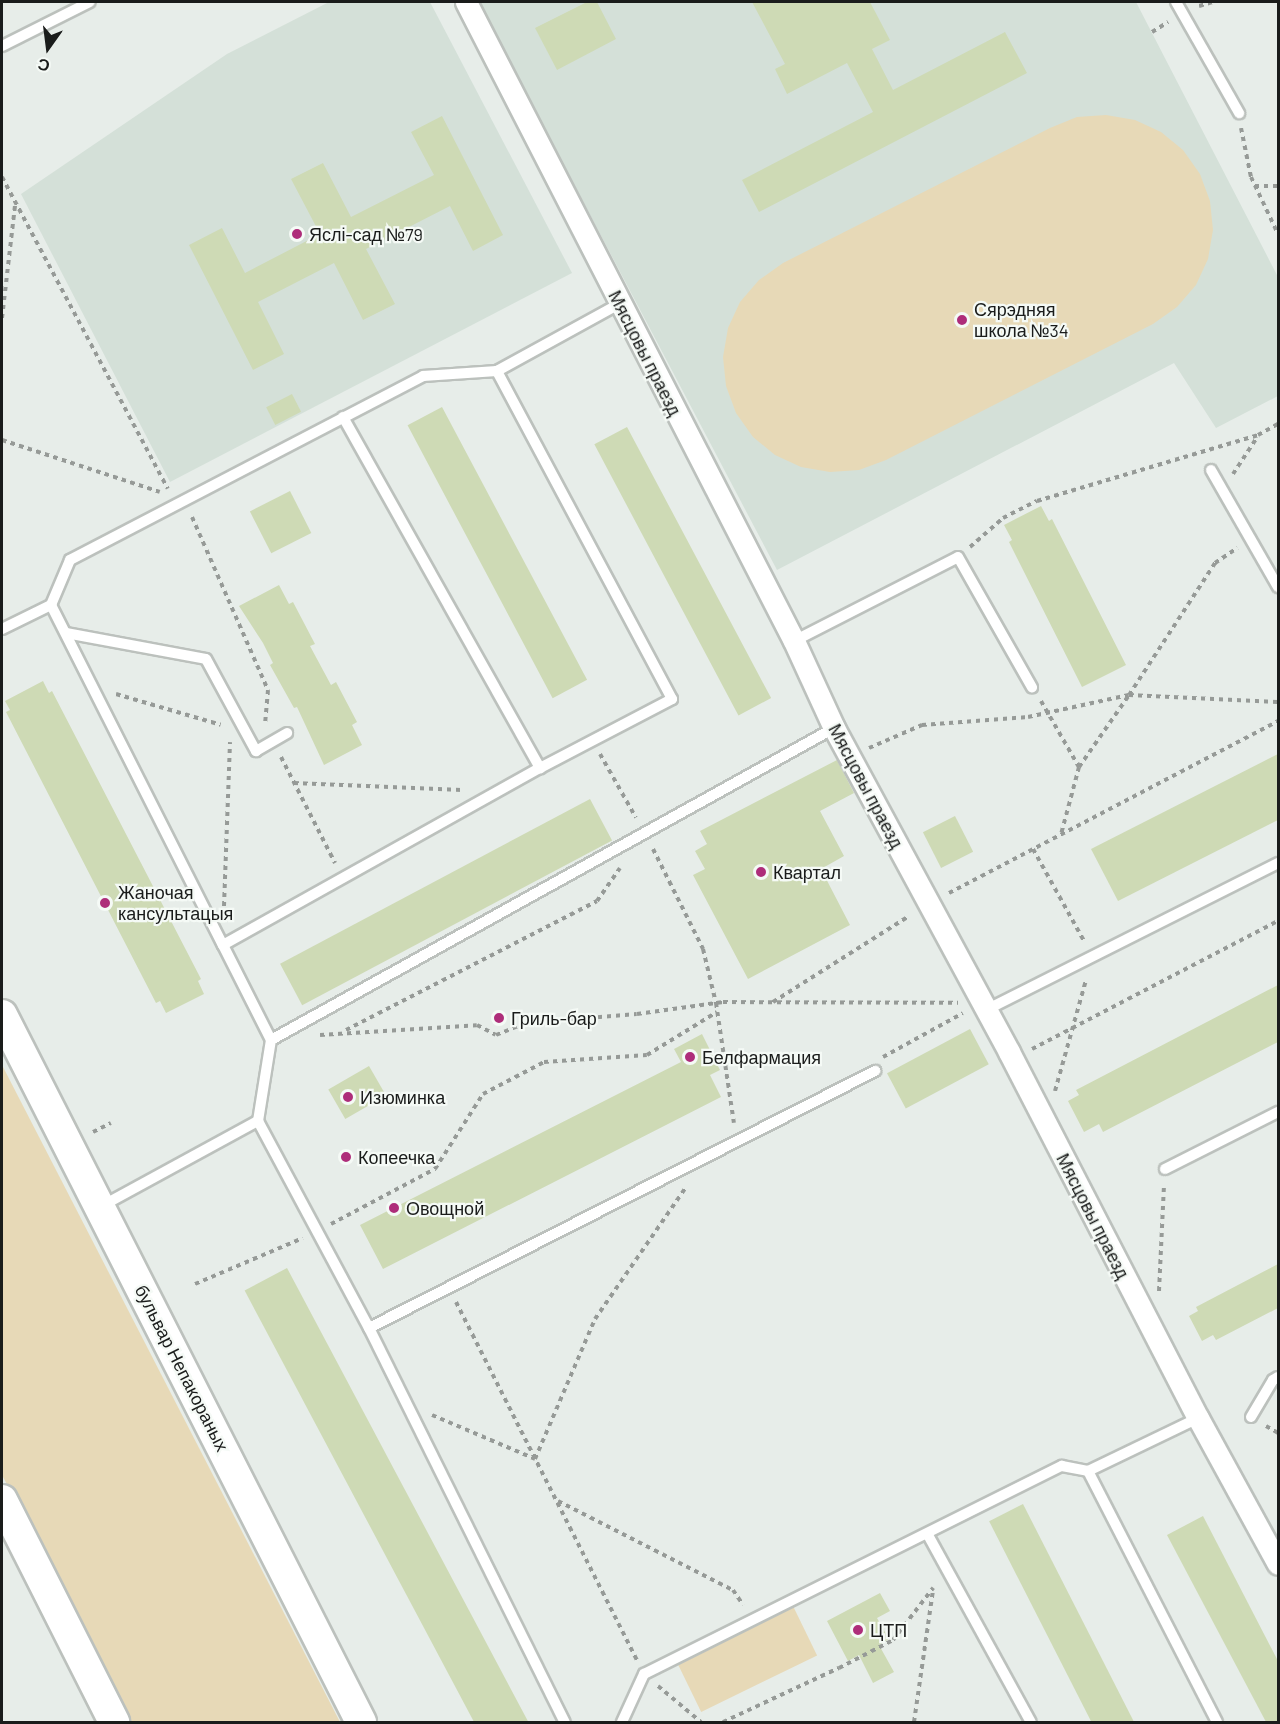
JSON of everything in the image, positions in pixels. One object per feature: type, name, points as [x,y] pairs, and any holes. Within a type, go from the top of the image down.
[{"type":"main road","name":"бульвар Непакораных","points":[[2,1015],[361,1722]]},
{"type":"main road","points":[[2,1500],[114,1722]]},
{"type":"street","name":"Мясцовы праезд","points":[[466,2],[794,641],[834,728],[1012,1059],[1198,1418],[1278,1564]]},
{"type":"lane","points":[[2,46],[90,2]]},
{"type":"lane","points":[[1176,2],[1239,113]]},
{"type":"lane","points":[[2,629],[51,605],[70,560],[423,376],[497,371],[619,304]]},
{"type":"lane","points":[[223,945],[540,768],[672,699],[497,371]]},
{"type":"lane","points":[[343,417],[540,768]]},
{"type":"lane","points":[[1211,470],[1278,587]]},
{"type":"lane","points":[[794,641],[958,557],[1032,687]]},
{"type":"lane","points":[[51,605],[272,1040],[258,1121],[369,1328],[565,1722]]},
{"type":"lane","points":[[66,633],[206,659],[256,751],[287,733]]},
{"type":"lane","points":[[272,1040],[834,728]]},
{"type":"lane","points":[[984,1006],[1093,957],[1278,863]]},
{"type":"lane","points":[[369,1328],[875,1071]]},
{"type":"lane","points":[[1165,1169],[1278,1112]]},
{"type":"lane","points":[[100,1207],[258,1121]]},
{"type":"lane","points":[[1251,1417],[1278,1377]]},
{"type":"lane","points":[[624,1722],[644,1674],[928,1535],[1062,1466],[1088,1472],[1198,1418]]},
{"type":"lane","points":[[1088,1472],[1217,1722]]},
{"type":"lane","points":[[928,1535],[1031,1722]]},
{"type":"path","points":[[1239,113],[1251,177],[1278,234]]},
{"type":"path","points":[[2,177],[171,496],[2,440]]},
{"type":"path","points":[[1255,186],[1278,186]]},
{"type":"path","points":[[2,318],[15,203]]},
{"type":"path","points":[[958,557],[1003,518],[1037,501],[1258,435],[1278,424]]},
{"type":"path","points":[[1222,490],[1258,435]]},
{"type":"path","points":[[184,500],[268,690],[264,724],[343,879]]},
{"type":"path","points":[[1060,835],[1079,767],[1215,563],[1250,539]]},
{"type":"path","points":[[93,686],[231,728]]},
{"type":"path","points":[[1032,687],[1079,767]]},
{"type":"path","points":[[850,756],[922,725],[1028,717],[1129,695],[1278,702]]},
{"type":"path","points":[[223,945],[231,706]]},
{"type":"path","points":[[772,1003],[929,903],[1278,721]]},
{"type":"path","points":[[592,741],[645,833],[703,950],[716,1003],[737,1141]]},
{"type":"path","points":[[294,783],[499,791]]},
{"type":"path","points":[[343,1032],[597,901],[645,833]]},
{"type":"path","points":[[1033,849],[1093,957],[1046,1125]]},
{"type":"path","points":[[1012,1059],[1278,921]]},
{"type":"path","points":[[312,1035],[477,1025],[496,1035],[526,1023],[637,1014],[716,1003],[984,1006]]},
{"type":"path","points":[[875,1071],[876,1060],[984,1006]]},
{"type":"path","points":[[195,1284],[317,1232],[435,1169],[483,1094],[544,1062],[647,1055],[717,1012]]},
{"type":"path","points":[[535,1459],[595,1319],[708,1155]]},
{"type":"path","points":[[1159,1294],[1165,1169]]},
{"type":"path","points":[[449,1287],[644,1674],[701,1722]]},
{"type":"path","points":[[407,1404],[535,1459]]},
{"type":"path","points":[[556,1500],[733,1590],[754,1620]]},
{"type":"path","points":[[914,1722],[938,1553]]},
{"type":"path","points":[[723,1722],[893,1640],[933,1588]]},
{"type":"shaded area","name":"Яслі-сад №79","points":[[329,2],[430,2],[572,273],[170,482],[21,194],[227,54]]},
{"type":"shaded area","name":"Сярэдняя школа №34","points":[[478,2],[1136,2],[1278,277],[1278,396],[1216,428],[1174,363],[777,570]]},
{"type":"shaded area","points":[[1106,115],[1135,120],[1161,132],[1183,150],[1200,174],[1210,201],[1213,230],[1208,259],[1196,285],[1177,307],[1153,324],[886,460],[859,470],[830,472],[801,467],[775,455],[753,437],[736,413],[726,386],[723,357],[728,328],[740,302],[759,280],[783,263],[1050,128],[1077,117]]},
{"type":"shaded area","points":[[2,1065],[340,1722],[132,1722],[2,1475]]},
{"type":"shaded area","points":[[793,1606],[817,1655],[701,1712],[677,1663]]},
{"type":"building","points":[[587,2],[597,2],[616,39],[557,70],[535,28]]},
{"type":"building","points":[[752,2],[870,2],[890,40],[872,49],[893,90],[1005,32],[1027,73],[759,212],[742,180],[873,112],[847,63],[787,94],[775,69],[785,64]]},
{"type":"building","points":[[442,116],[503,235],[473,251],[450,206],[366,249],[395,304],[363,320],[334,263],[258,302],[284,354],[253,370],[189,245],[222,228],[245,273],[320,234],[291,179],[323,163],[351,217],[434,175],[411,132]]},
{"type":"building","points":[[292,394],[301,412],[275,425],[266,407]]},
{"type":"building","points":[[442,407],[587,680],[553,698],[408,425]]},
{"type":"building","points":[[627,427],[771,698],[738,715],[594,444]]},
{"type":"building","points":[[290,491],[311,533],[271,553],[250,511]]},
{"type":"building","points":[[1041,506],[1049,521],[1052,519],[1126,665],[1082,687],[1009,542],[1012,540],[1004,525]]},
{"type":"building","points":[[279,585],[289,604],[293,602],[315,644],[310,646],[331,685],[336,682],[357,722],[352,725],[362,745],[324,765],[297,707],[294,708],[270,665],[273,663],[263,643],[239,606]]},
{"type":"building","points":[[43,681],[49,693],[52,691],[201,979],[198,981],[204,994],[166,1013],[160,1001],[156,1003],[6,712],[10,710],[5,701]]},
{"type":"building","points":[[1278,754],[1278,820],[1118,901],[1091,849]]},
{"type":"building","name":"Квартал","points":[[837,760],[854,793],[820,811],[844,856],[821,869],[850,925],[748,979],[693,875],[705,869],[695,851],[707,844],[700,831]]},
{"type":"building","points":[[590,799],[612,840],[302,1005],[280,964]]},
{"type":"building","points":[[955,816],[973,852],[941,868],[923,832]]},
{"type":"building","points":[[1278,985],[1278,1042],[1103,1132],[1099,1124],[1084,1132],[1068,1101],[1079,1095],[1076,1090]]},
{"type":"building","points":[[970,1029],[989,1064],[906,1108],[887,1073]]},
{"type":"building","points":[[702,1034],[720,1070],[710,1075],[721,1097],[383,1269],[360,1225],[681,1062],[674,1049]]},
{"type":"building","points":[[369,1066],[386,1095],[345,1119],[328,1090]]},
{"type":"building","points":[[1278,1264],[1278,1308],[1216,1340],[1213,1335],[1202,1341],[1189,1316],[1198,1311],[1196,1307]]},
{"type":"building","points":[[287,1268],[528,1721],[474,1722],[245,1291]]},
{"type":"building","points":[[1023,1504],[1134,1722],[1091,1722],[989,1521]]},
{"type":"building","points":[[1203,1516],[1278,1661],[1278,1722],[1266,1722],[1167,1535]]},
{"type":"building","name":"ЦТП","points":[[880,1593],[890,1611],[877,1618],[889,1639],[879,1645],[894,1672],[873,1683],[859,1655],[848,1661],[827,1621]]},
{"type":"place","name":"Яслі-сад №79","points":[[297,234]]},
{"type":"place","name":"Сярэдняя школа №34","points":[[962,320]]},
{"type":"place","name":"Квартал","points":[[761,872]]},
{"type":"place","name":"Жаночая кансультацыя","points":[[105,903]]},
{"type":"place","name":"Гриль-бар","points":[[499,1018]]},
{"type":"place","name":"Белфармация","points":[[690,1057]]},
{"type":"place","name":"Изюминка","points":[[348,1097]]},
{"type":"place","name":"Копеечка","points":[[346,1157]]},
{"type":"place","name":"Овощной","points":[[394,1208]]},
{"type":"place","name":"ЦТП","points":[[858,1630]]}]
